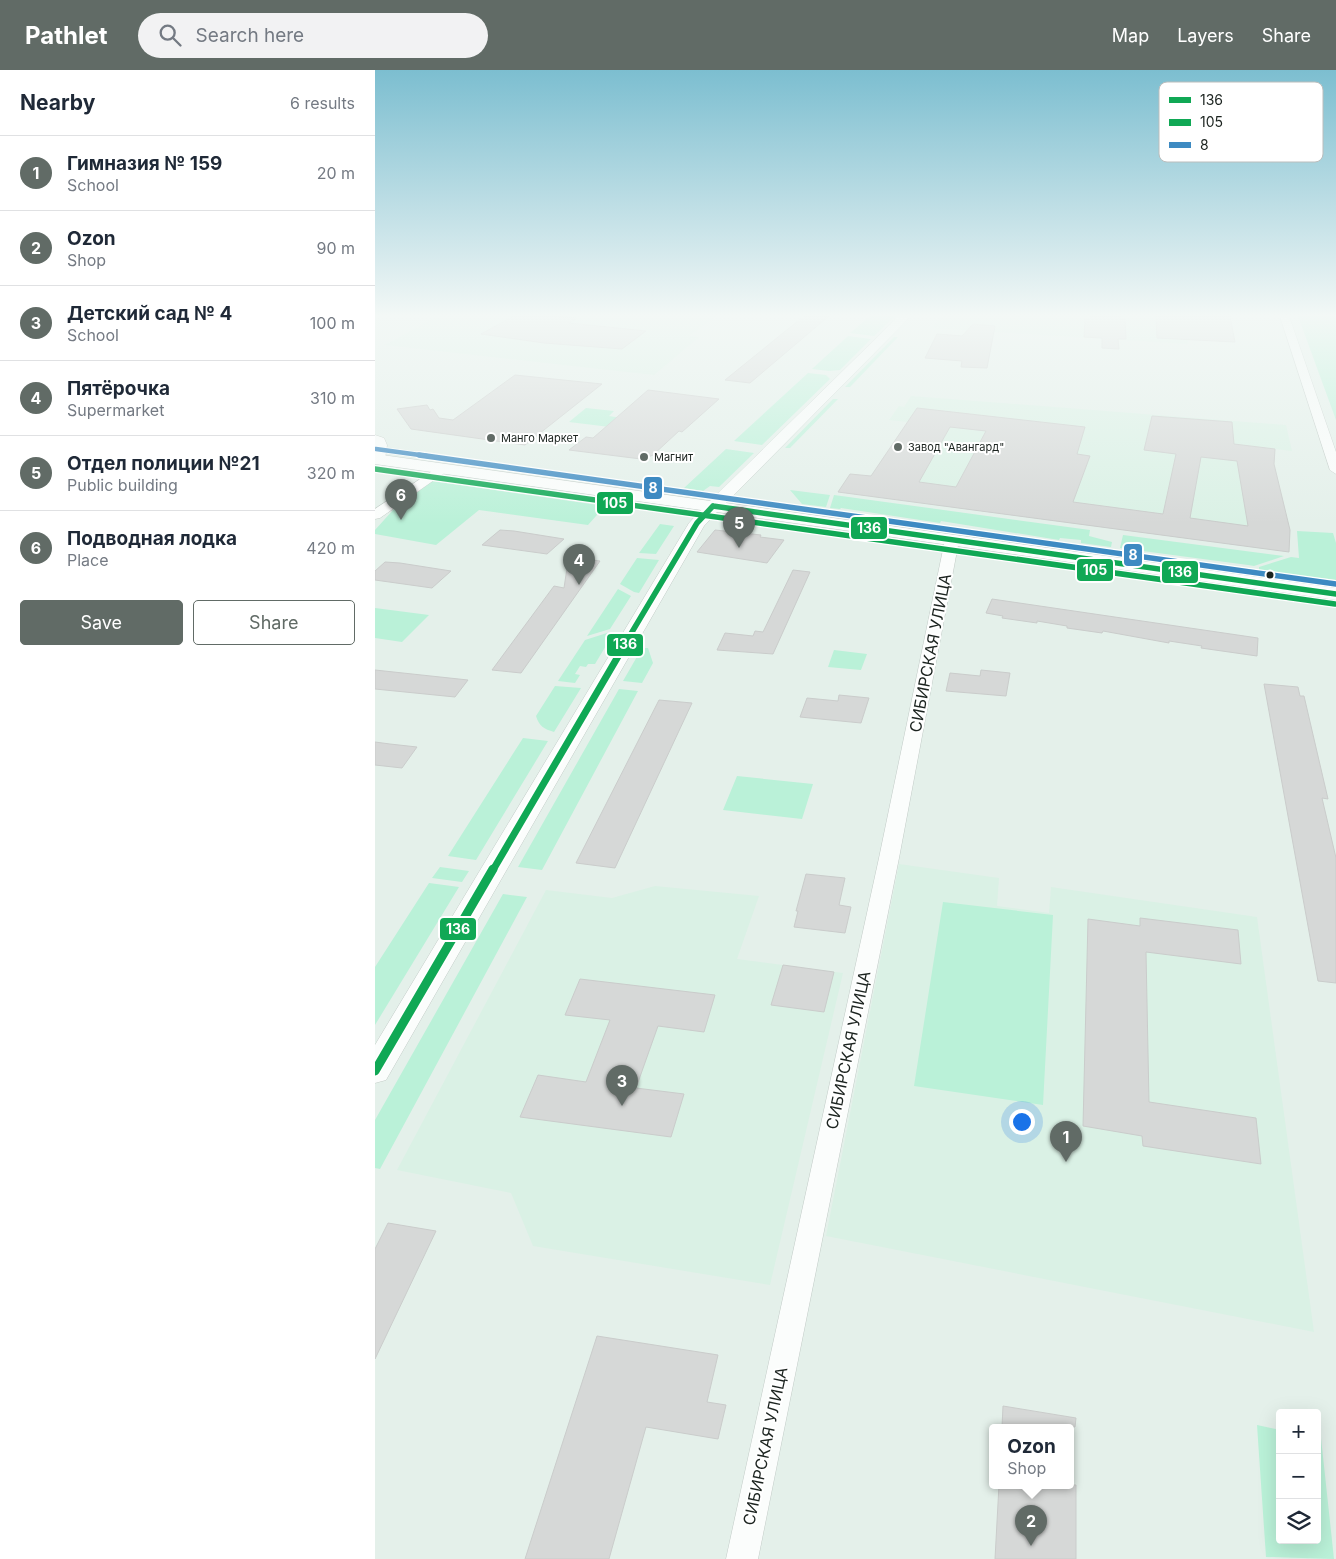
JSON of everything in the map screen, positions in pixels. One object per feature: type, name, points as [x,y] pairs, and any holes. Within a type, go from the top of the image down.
[{"type":"street","points":[[375,1071],[697,523],[835,385]]},
{"type":"street","points":[[1307,385],[1336,470]]},
{"type":"street","points":[[375,438],[380,440],[381,445],[377,459],[1336,594]]},
{"type":"street","points":[[375,515],[443,468]]},
{"type":"street","name":"СИБИРСКАЯ УЛИЦА","points":[[742,1559],[889,858],[952,540]]},
{"type":"shaded area","points":[[911,396],[1286,425],[1292,451],[1275,449],[1274,464],[1290,530],[1289,552],[838,492],[850,474],[871,476],[908,422],[889,420],[899,406],[904,407]]},
{"type":"shaded area","points":[[899,864],[999,878],[997,906],[1049,913],[1051,887],[1257,917],[1314,1332],[826,1236]]},
{"type":"shaded area","points":[[655,886],[759,896],[737,959],[843,973],[770,1285],[533,1246],[511,1193],[397,1170],[546,890],[612,898]]},
{"type":"green space","points":[[794,385],[823,385],[762,445],[734,441]]},
{"type":"green space","points":[[1323,385],[1336,385],[1336,420]]},
{"type":"green space","points":[[833,399],[838,399],[790,448],[785,448]]},
{"type":"green space","points":[[586,408],[614,411],[609,416],[628,419],[618,428],[569,422]]},
{"type":"green space","points":[[726,449],[754,453],[719,487],[710,486],[703,491],[684,488]]},
{"type":"green space","points":[[432,481],[605,506],[588,525],[479,510],[436,545],[375,534],[375,530],[393,510]]},
{"type":"green space","points":[[790,490],[830,495],[826,507],[802,504]]},
{"type":"green space","points":[[834,495],[1090,530],[1089,536],[1112,542],[1111,547],[1081,543],[1081,540],[1060,538],[1059,540],[941,521],[940,523],[830,508]]},
{"type":"green space","points":[[767,502],[1109,549],[1108,554],[764,506]]},
{"type":"green space","points":[[748,518],[789,525],[785,528],[742,521]]},
{"type":"green space","points":[[660,524],[674,526],[656,554],[639,553]]},
{"type":"green space","points":[[1297,531],[1333,533],[1336,543],[1336,580],[1259,570],[1259,567],[1291,557],[1299,558]]},
{"type":"green space","points":[[1123,535],[1284,556],[1254,566],[1120,548]]},
{"type":"green space","points":[[875,537],[942,546],[946,552],[872,542]]},
{"type":"green space","points":[[958,548],[1313,599],[1314,605],[956,553]]},
{"type":"green space","points":[[1119,551],[1178,559],[1177,564],[1118,555]]},
{"type":"green space","points":[[637,558],[659,560],[639,593],[620,584]]},
{"type":"green space","points":[[618,589],[631,596],[610,629],[587,636]]},
{"type":"green space","points":[[375,608],[429,615],[402,642],[375,638]]},
{"type":"green space","points":[[607,633],[613,634],[595,664],[588,664],[586,667],[580,666],[575,674],[580,675],[575,683],[558,681],[585,640]]},
{"type":"green space","points":[[642,648],[648,648],[653,663],[642,683],[623,681]]},
{"type":"green space","points":[[834,650],[867,654],[861,670],[828,667]]},
{"type":"green space","points":[[555,686],[581,688],[554,732],[542,727],[536,716]]},
{"type":"green space","points":[[619,689],[638,691],[542,870],[518,867]]},
{"type":"green space","points":[[523,738],[548,741],[476,860],[448,856]]},
{"type":"green space","points":[[737,776],[813,784],[802,819],[723,810]]},
{"type":"green space","points":[[440,867],[469,871],[462,882],[432,878]]},
{"type":"green space","points":[[429,883],[459,887],[375,1025],[375,967]]},
{"type":"green space","points":[[503,894],[527,897],[380,1169],[375,1168],[375,1120]]},
{"type":"green space","points":[[943,902],[1053,915],[1043,1105],[914,1086]]},
{"type":"green space","points":[[1257,1425],[1276,1429],[1276,1544],[1321,1544],[1321,1438],[1334,1559],[1266,1557]]},
{"type":"building","points":[[501,385],[600,385],[525,445],[411,429],[397,409],[427,405],[430,410],[433,409],[439,418],[453,420]]},
{"type":"building","points":[[648,390],[719,399],[682,432],[679,431],[653,455],[646,458],[641,459],[569,450],[586,437],[593,438]]},
{"type":"building","points":[[917,408],[1085,427],[1077,454],[1090,456],[1073,502],[1163,514],[1176,454],[1144,450],[1152,416],[1232,422],[1234,444],[1275,449],[1274,464],[1290,530],[1289,552],[838,492],[850,474],[871,476]],"holes":[[[950,427],[986,431],[956,487],[919,482]],[[1201,457],[1237,461],[1248,526],[1190,518]]]},
{"type":"building","points":[[500,530],[564,539],[547,554],[482,545]]},
{"type":"building","points":[[715,530],[761,535],[760,537],[784,540],[767,563],[697,552]]},
{"type":"building","points":[[574,558],[600,561],[521,673],[492,670],[554,586],[564,588],[567,568]]},
{"type":"building","points":[[385,562],[451,571],[432,588],[375,580],[375,571]]},
{"type":"building","points":[[793,570],[810,572],[773,654],[717,650],[725,633],[753,636],[755,631],[763,632]]},
{"type":"building","points":[[992,599],[1258,638],[1257,656],[1103,631],[1102,633],[1067,628],[1067,626],[1037,621],[1037,623],[1002,618],[1003,616],[986,613]]},
{"type":"building","points":[[375,670],[468,680],[455,697],[375,689]]},
{"type":"building","points":[[981,670],[1010,673],[1006,696],[946,691],[950,673],[980,676]]},
{"type":"building","points":[[1264,684],[1298,687],[1300,696],[1304,696],[1328,799],[1322,798],[1336,858],[1336,983],[1318,981]]},
{"type":"building","points":[[839,695],[869,698],[861,723],[800,717],[807,698],[838,701]]},
{"type":"building","points":[[659,700],[692,703],[615,868],[576,863]]},
{"type":"building","points":[[375,742],[417,747],[402,768],[375,765]]},
{"type":"building","points":[[806,874],[845,878],[839,905],[851,907],[845,933],[794,927],[798,911],[796,911]]},
{"type":"building","points":[[1140,918],[1238,930],[1241,964],[1146,952],[1149,1102],[1256,1118],[1261,1164],[1143,1146],[1142,1136],[1083,1126],[1088,919],[1140,926]]},
{"type":"building","points":[[783,965],[834,972],[824,1012],[771,1005]]},
{"type":"building","points":[[580,979],[715,995],[704,1032],[658,1026],[636,1088],[684,1094],[671,1137],[520,1117],[538,1075],[586,1082],[610,1020],[565,1015]]},
{"type":"building","points":[[388,1223],[436,1231],[375,1359],[375,1249]]},
{"type":"building","points":[[597,1336],[718,1355],[707,1402],[726,1405],[718,1439],[646,1427],[609,1559],[525,1559]]},
{"type":"building","points":[[1003,1406],[1076,1418],[1075,1427],[1074,1424],[1002,1424]]},
{"type":"building","points":[[1074,1485],[1076,1485],[1076,1559],[995,1559],[999,1489],[1074,1489]]},
{"type":"transit line","name":"8","points":[[376,449],[1336,584]]},
{"type":"transit line","name":"105","points":[[375,469],[1335,604]]},
{"type":"transit line","name":"136","points":[[713,506],[1336,594]]},
{"type":"transit line","name":"136","points":[[375,1071],[675,559],[697,523],[713,506]]},
{"type":"place","name":"Манго Маркет","points":[[491,438]]},
{"type":"place","name":"Завод \"Авангард\"","points":[[898,447]]},
{"type":"place","name":"Магнит","points":[[644,457]]},
{"type":"place","name":"Подводная лодка","points":[[401,520]]},
{"type":"place","name":"Отдел полиции №21","points":[[739,548]]},
{"type":"place","name":"Пятёрочка","points":[[579,585]]},
{"type":"place","name":"Детский сад № 4","points":[[622,1106]]},
{"type":"place","name":"Гимназия № 159","points":[[1066,1162]]},
{"type":"place","name":"Ozon","points":[[1031,1546]]}]
